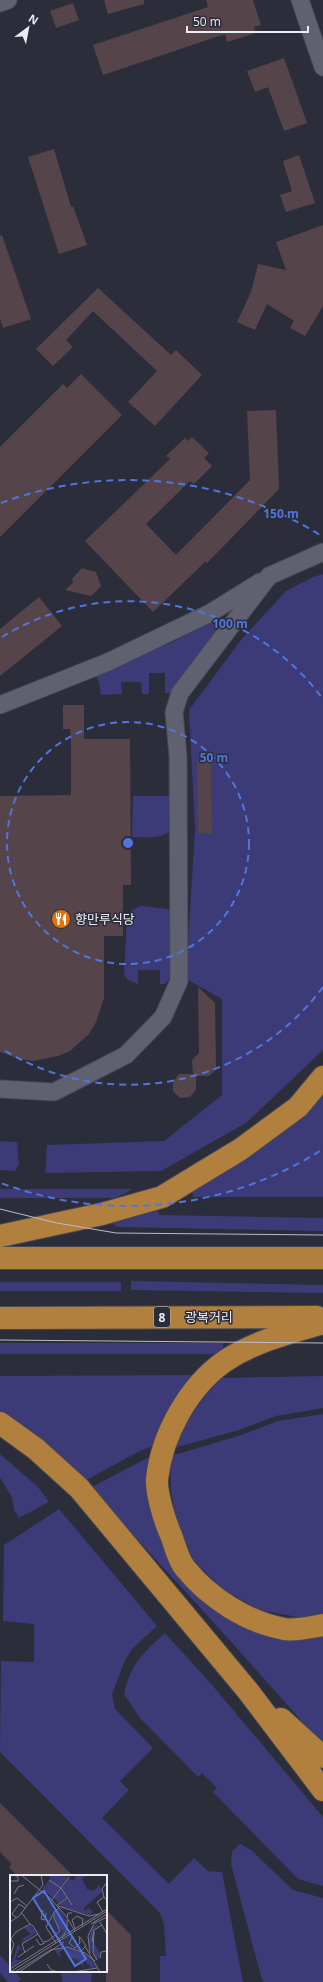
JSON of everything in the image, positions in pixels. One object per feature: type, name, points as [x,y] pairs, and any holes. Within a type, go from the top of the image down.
[{"type":"highway","points":[[0,1236],[102,1214],[162,1197],[240,1149],[298,1107],[323,1077]]},
{"type":"highway","points":[[0,1258],[323,1258]]},
{"type":"highway","name":"광복거리","points":[[0,1318],[323,1317]]},
{"type":"highway","points":[[323,1323],[260,1341],[224,1362],[207,1377],[195,1390],[174,1423],[164,1450],[157,1481],[164,1521],[185,1568],[212,1595],[236,1613],[285,1629],[323,1625]]},
{"type":"highway","points":[[0,1423],[36,1449],[79,1488],[248,1690],[323,1790]]},
{"type":"highway","points":[[248,1690],[323,1757]]},
{"type":"street","points":[[0,3],[8,0]]},
{"type":"street","points":[[300,0],[323,68]]},
{"type":"street","points":[[0,705],[108,662],[142,646],[210,613],[269,576],[323,552]]},
{"type":"street","points":[[0,1089],[54,1092],[126,1055],[163,1017],[179,981],[178,756],[174,712],[180,693],[269,576]]},
{"type":"shaded area","points":[[323,574],[323,1050],[246,1123],[161,1171],[45,1173],[47,1145],[164,1141],[222,1095],[222,999],[186,979],[195,828],[189,710],[241,640],[286,591],[313,577]]},
{"type":"shaded area","points":[[215,618],[223,621],[224,626],[173,693],[165,693],[165,673],[149,673],[149,694],[142,694],[141,682],[121,682],[122,694],[101,695],[99,682],[95,674],[177,640]]},
{"type":"shaded area","points":[[133,796],[172,796],[171,829],[168,833],[154,837],[132,837]]},
{"type":"shaded area","points":[[141,906],[168,909],[173,914],[171,977],[165,984],[160,984],[160,970],[138,970],[138,984],[128,980],[124,974],[127,916],[132,910]]},
{"type":"shaded area","points":[[323,1087],[323,1197],[193,1197],[192,1189]]},
{"type":"shaded area","points":[[0,1141],[17,1142],[19,1164],[15,1171],[0,1170]]},
{"type":"shaded area","points":[[0,1189],[131,1189],[115,1198],[0,1198]]},
{"type":"shaded area","points":[[154,1205],[160,1215],[323,1218],[323,1231],[117,1227],[112,1222]]},
{"type":"shaded area","points":[[131,1281],[323,1285],[323,1293],[131,1290]]},
{"type":"shaded area","points":[[0,1282],[121,1282],[121,1291],[0,1291]]},
{"type":"shaded area","points":[[0,1343],[223,1343],[224,1354],[0,1354]]},
{"type":"shaded area","points":[[195,1375],[157,1444],[138,1452],[83,1482],[0,1413],[0,1376]]},
{"type":"shaded area","points":[[323,1376],[323,1408],[276,1416],[239,1430],[174,1448],[195,1411],[207,1394],[222,1378]]},
{"type":"shaded area","points":[[323,1414],[323,1614],[302,1618],[260,1610],[221,1588],[193,1559],[178,1531],[171,1490],[170,1456],[171,1454],[178,1454],[241,1435],[278,1421]]},
{"type":"shaded area","points":[[0,1454],[38,1487],[49,1502],[19,1518],[14,1510],[12,1497],[0,1478]]},
{"type":"shaded area","points":[[151,1456],[153,1506],[231,1618],[323,1632],[323,1745],[216,1625],[90,1488]]},
{"type":"shaded area","points":[[59,1509],[157,1626],[133,1648],[125,1660],[112,1694],[115,1709],[153,1748],[120,1781],[129,1790],[102,1818],[169,1884],[194,1858],[208,1871],[222,1872],[243,1982],[160,1982],[160,1956],[166,1956],[164,1925],[160,1913],[0,1752],[1,1661],[34,1662],[34,1624],[3,1621],[4,1545]]},
{"type":"shaded area","points":[[165,1633],[213,1686],[323,1817],[323,1886],[298,1879],[213,1792],[217,1788],[202,1773],[198,1777],[140,1718],[124,1694],[134,1666],[144,1653]]},
{"type":"shaded area","points":[[240,1844],[251,1850],[293,1890],[323,1898],[323,1982],[264,1982],[262,1980],[231,1864],[232,1851]]},
{"type":"shaded area","points":[[0,1955],[10,1966],[10,1972],[15,1972],[21,1979],[18,1982],[8,1982],[0,1973]]},
{"type":"shaded area","points":[[61,1972],[92,1972],[91,1982],[62,1982]]},
{"type":"building","points":[[104,0],[144,0],[144,4],[108,14]]},
{"type":"building","points":[[206,0],[253,0],[261,25],[254,27],[256,33],[227,42],[225,34],[103,75],[93,45],[208,7]]},
{"type":"building","points":[[73,3],[79,20],[56,28],[50,11]]},
{"type":"building","points":[[284,58],[307,123],[284,131],[268,87],[255,92],[247,71]]},
{"type":"building","points":[[54,149],[71,207],[73,206],[87,245],[59,254],[28,157]]},
{"type":"building","points":[[299,155],[315,203],[286,212],[280,195],[292,191],[283,161]]},
{"type":"building","points":[[323,225],[323,306],[305,336],[290,328],[294,321],[267,304],[255,330],[237,322],[251,292],[258,264],[286,270],[276,242]]},
{"type":"building","points":[[2,235],[31,319],[3,328],[0,318],[0,236]]},
{"type":"building","points":[[98,288],[171,355],[176,350],[202,375],[155,426],[128,402],[157,371],[93,311],[66,340],[73,347],[53,366],[36,349]]},
{"type":"building","points":[[81,374],[122,415],[0,537],[0,447],[63,384],[67,388]]},
{"type":"building","points":[[276,410],[279,489],[207,563],[205,562],[153,612],[85,541],[170,459],[166,456],[185,438],[188,441],[192,437],[209,453],[204,458],[212,466],[194,484],[190,481],[146,524],[176,555],[250,480],[247,411]]},
{"type":"building","points":[[82,568],[96,572],[101,586],[91,596],[65,590],[73,583],[72,579]]},
{"type":"building","points":[[39,597],[62,626],[0,676],[0,629]]},
{"type":"building","name":"향만루식당","points":[[63,705],[84,705],[84,739],[130,739],[131,885],[123,885],[123,936],[104,936],[104,998],[96,1022],[89,1034],[70,1051],[58,1056],[33,1061],[20,1059],[0,1052],[0,796],[71,795],[71,739],[70,729],[63,729]]},
{"type":"building","points":[[197,759],[211,759],[212,834],[198,833]]},
{"type":"building","points":[[198,987],[215,1003],[216,1069],[209,1076],[196,1076],[196,1090],[190,1097],[180,1098],[173,1091],[173,1082],[179,1074],[193,1074],[192,1060],[199,1053]]},
{"type":"building","points":[[0,1803],[72,1875],[16,1875],[9,1867],[12,1864],[0,1852]]},
{"type":"building","points":[[107,1911],[131,1935],[131,1982],[106,1982]]},
{"type":"tram line","points":[[0,1209],[57,1223],[116,1233],[323,1235]]},
{"type":"tram line","points":[[0,1340],[323,1343]]},
{"type":"place","name":"향만루식당","points":[[61,919]]}]
